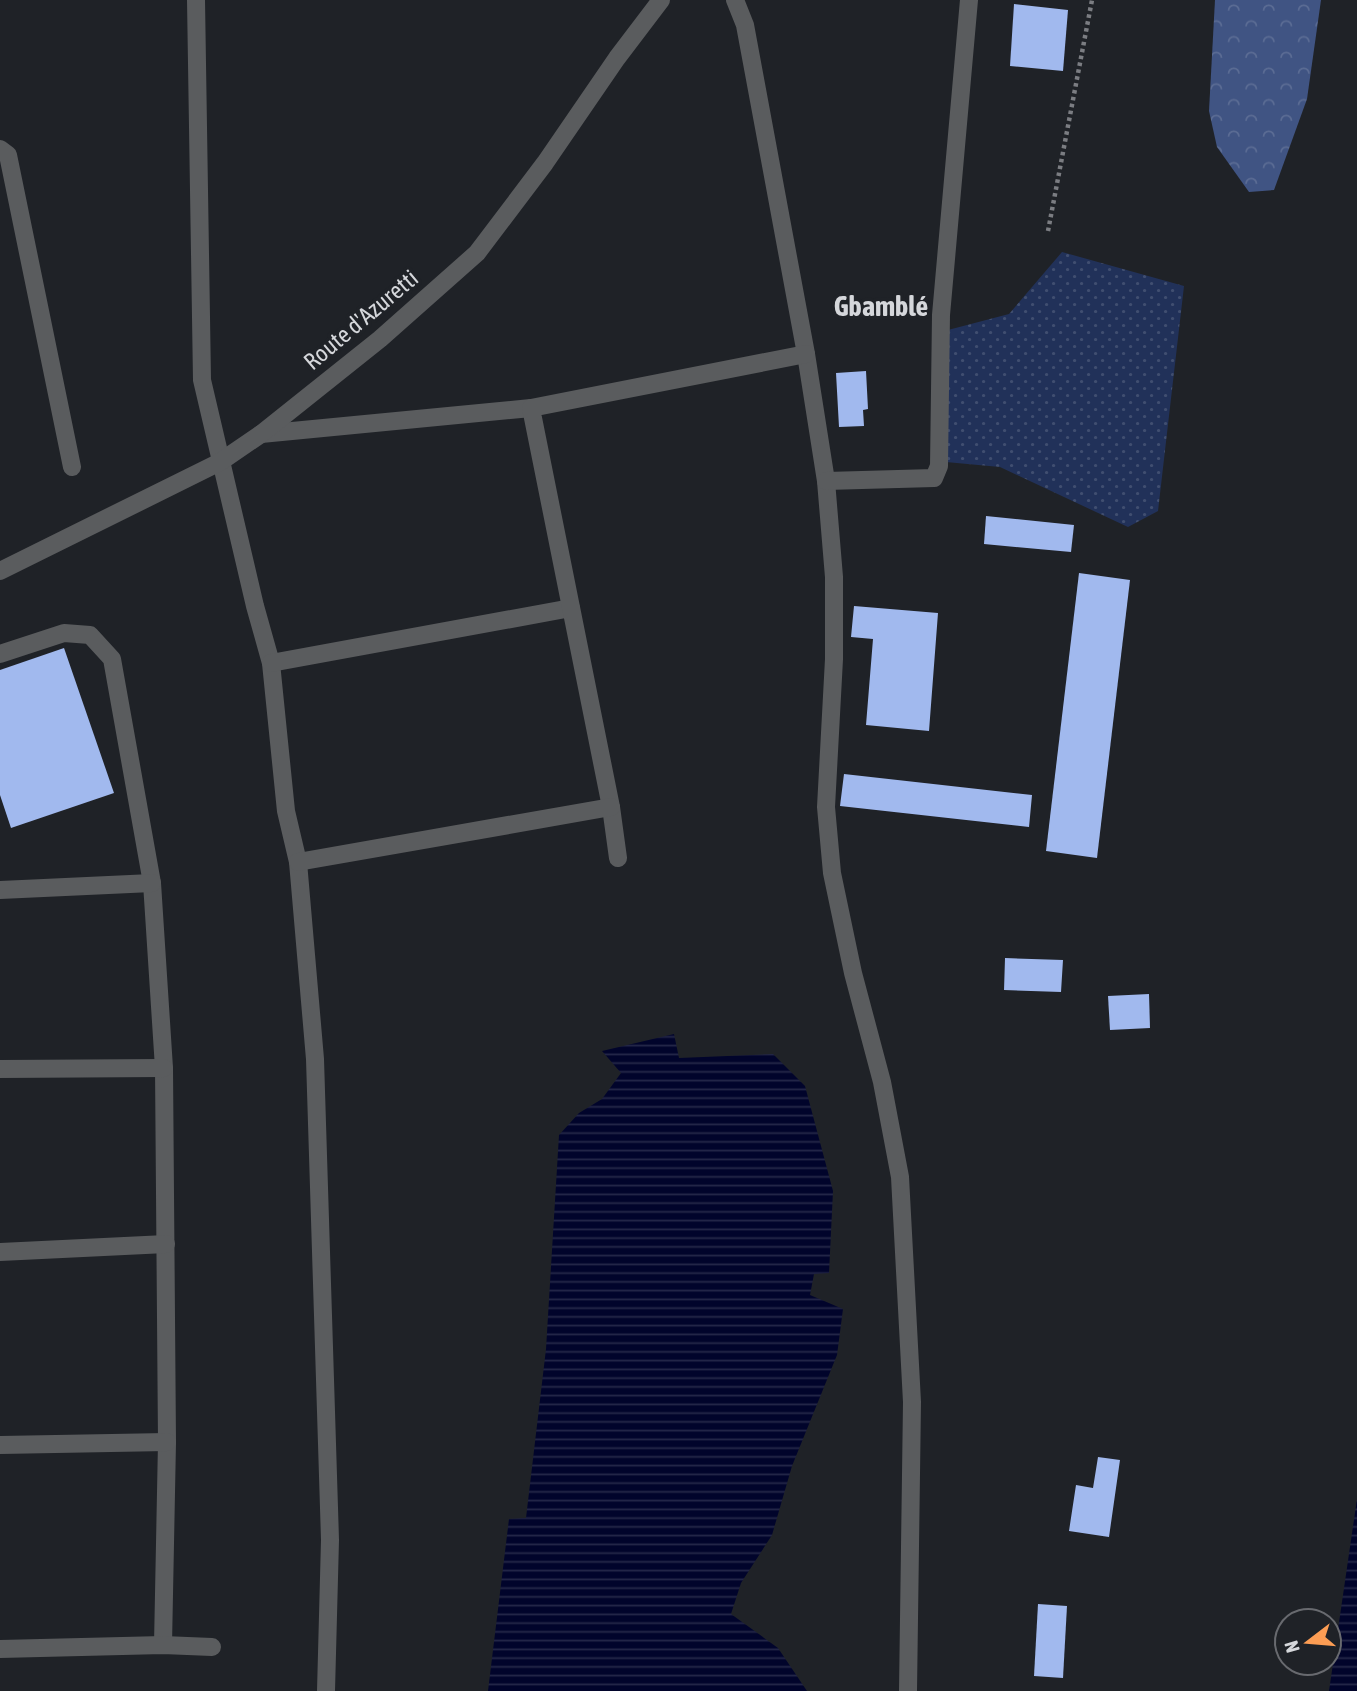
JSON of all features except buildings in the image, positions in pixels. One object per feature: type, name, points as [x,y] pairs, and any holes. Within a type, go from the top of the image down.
[{"type":"street","points":[[196,0],[202,380],[271,663],[286,811],[298,862],[315,1059],[330,1540],[326,1691]]},
{"type":"street","name":"Route d'Azuretti","points":[[0,571],[220,462],[261,434],[380,339],[477,253],[662,0]]},
{"type":"street","points":[[735,0],[745,25],[806,354],[826,481],[834,577],[834,659],[826,807],[832,873],[853,973],[882,1082],[900,1177],[912,1402],[908,1691]]},
{"type":"street","points":[[826,481],[934,478],[939,466],[942,315],[969,0]]},
{"type":"street","points":[[0,149],[8,155],[72,467]]},
{"type":"street","points":[[261,434],[531,408],[806,354]]},
{"type":"street","points":[[531,408],[611,807],[618,858]]},
{"type":"street","points":[[271,663],[571,607]]},
{"type":"street","points":[[0,654],[64,633],[90,635],[112,659],[152,883],[164,1069],[167,1442],[163,1645]]},
{"type":"street","points":[[298,862],[611,807]]},
{"type":"street","points":[[0,890],[152,883]]},
{"type":"street","points":[[0,1069],[164,1069]]},
{"type":"street","points":[[0,1252],[166,1244]]},
{"type":"street","points":[[0,1445],[167,1442]]},
{"type":"street","points":[[0,1649],[163,1645],[212,1647]]},
{"type":"path","points":[[1048,231],[1092,0]]},
{"type":"green space","points":[[1215,0],[1321,0],[1307,99],[1274,190],[1249,192],[1217,147],[1209,111]]},
{"type":"shaded area","points":[[1062,252],[1184,286],[1158,511],[1128,527],[1000,467],[946,462],[948,330],[1009,314]]},
{"type":"shaded area","points":[[674,1034],[679,1058],[773,1054],[805,1086],[833,1191],[829,1273],[814,1274],[810,1295],[843,1309],[837,1355],[792,1466],[772,1535],[741,1583],[731,1614],[778,1648],[807,1691],[488,1691],[509,1519],[526,1518],[546,1349],[559,1135],[579,1113],[602,1099],[621,1073],[602,1051]]},
{"type":"shaded area","points":[[1357,1499],[1357,1691],[1329,1691],[1331,1677],[1343,1677],[1341,1607]]},
{"type":"district","name":"Gbamblé","points":[[881,306]]}]
